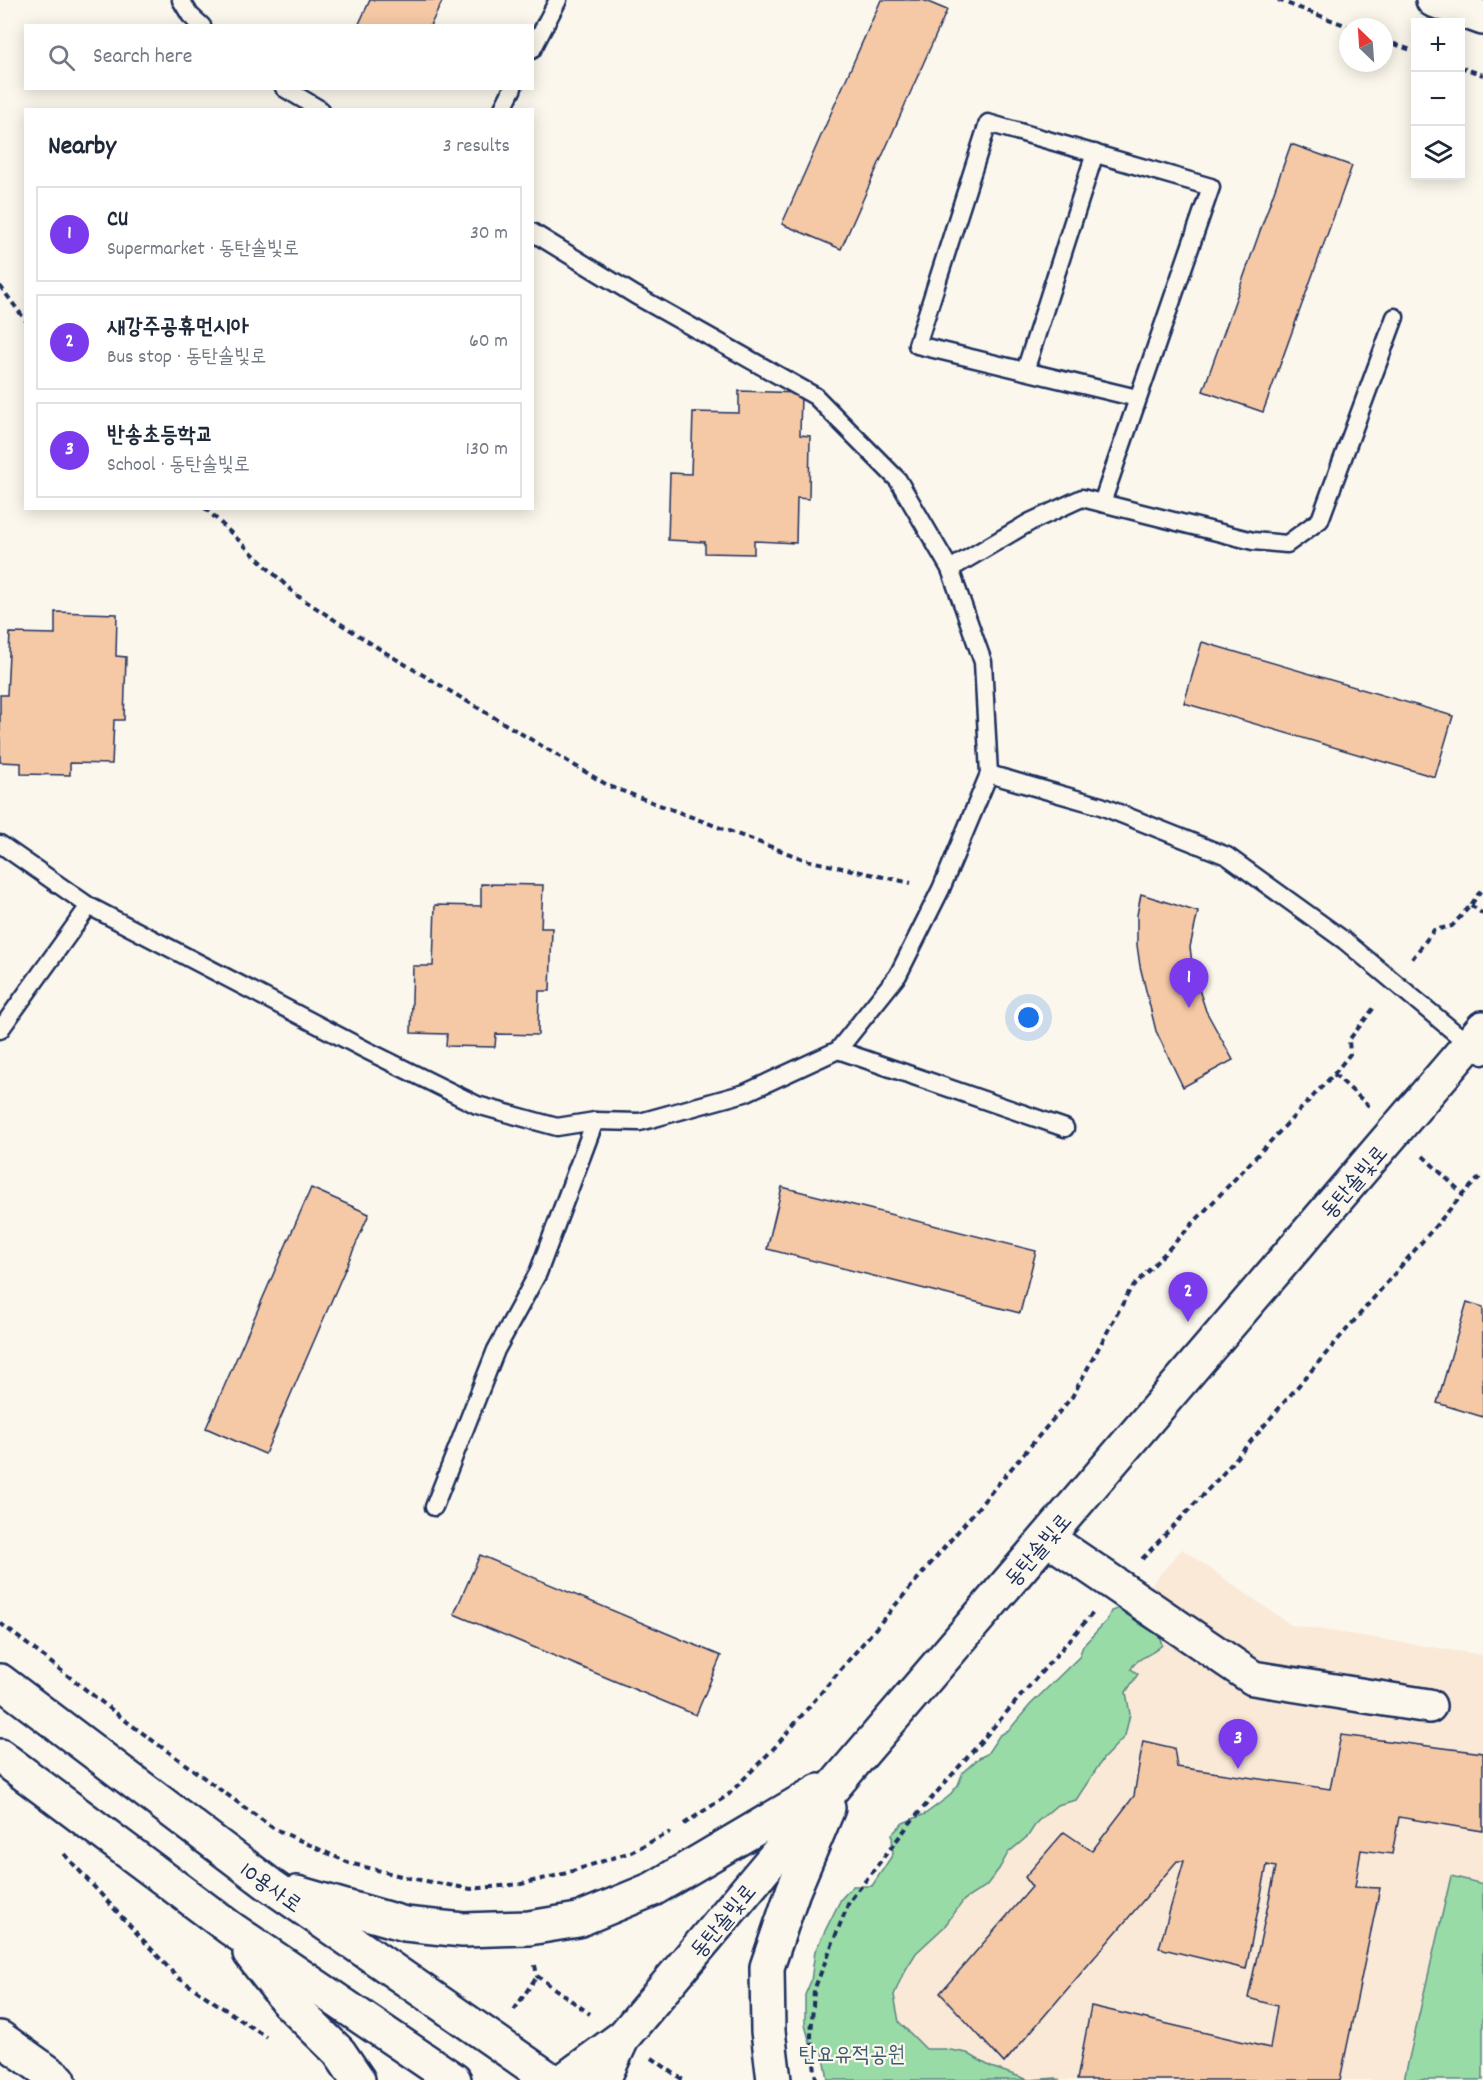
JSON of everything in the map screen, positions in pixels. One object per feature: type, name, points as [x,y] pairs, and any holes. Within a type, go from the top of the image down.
[{"type":"street","points":[[1433,0],[1483,18]]},
{"type":"street","name":"동탄솔빛로","points":[[603,2080],[623,2037],[841,1778],[1478,1043]]},
{"type":"street","points":[[1047,1538],[1253,1678],[1430,1706]]},
{"type":"street","name":"10용사로","points":[[0,1682],[270,1885],[551,2080]]},
{"type":"street","points":[[0,1756],[230,1928],[454,2080]]},
{"type":"street","points":[[270,1885],[405,1924],[463,1930],[529,1929],[578,1920],[653,1889],[841,1778]]},
{"type":"street","points":[[774,2080],[768,2031],[767,1967],[793,1891],[841,1778]]},
{"type":"street","points":[[230,1928],[288,2002],[339,2052],[358,2080]]},
{"type":"street","points":[[564,2080],[623,2037]]},
{"type":"street","points":[[0,2038],[59,2080]]},
{"type":"lane","points":[[181,0],[190,15],[200,24]]},
{"type":"lane","points":[[534,46],[558,0]]},
{"type":"lane","points":[[287,90],[318,108]]},
{"type":"lane","points":[[503,108],[512,90]]},
{"type":"lane","points":[[1102,503],[1211,187],[988,123],[917,345],[1137,398]]},
{"type":"lane","points":[[1025,371],[1095,153]]},
{"type":"lane","points":[[0,844],[89,906],[366,1050],[477,1105],[557,1127],[595,1121],[640,1122],[745,1093],[838,1050],[898,975],[941,889],[989,774],[983,662],[950,569],[898,480],[815,396],[635,295],[534,233]]},
{"type":"lane","points":[[950,569],[1030,522],[1082,498],[1253,541],[1287,544],[1320,520],[1395,317]]},
{"type":"lane","points":[[989,774],[1101,806],[1227,856],[1345,941],[1478,1043]]},
{"type":"lane","points":[[0,1030],[89,906]]},
{"type":"lane","points":[[838,1050],[1065,1128]]},
{"type":"lane","points":[[434,1507],[496,1350],[538,1273],[595,1121]]},
{"type":"path","points":[[1278,0],[1339,23]]},
{"type":"path","points":[[1393,43],[1411,50]]},
{"type":"path","points":[[1465,68],[1483,75]]},
{"type":"path","points":[[0,286],[24,318]]},
{"type":"path","points":[[207,510],[296,595],[386,654],[609,786],[806,860],[941,889]]},
{"type":"path","points":[[1434,930],[1452,926],[1471,905],[1483,887]]},
{"type":"path","points":[[1471,905],[1483,914]]},
{"type":"path","points":[[0,1623],[130,1724],[273,1828],[349,1863],[409,1878],[471,1889],[521,1884],[563,1874],[631,1852],[677,1828],[728,1795],[775,1747],[1072,1397],[1130,1290],[1334,1074],[1350,1053],[1349,1040]]},
{"type":"path","points":[[60,1850],[177,1977],[271,2040]]},
{"type":"shaded area","points":[[1182,1549],[1291,1625],[1483,1655],[1483,2080],[923,2080],[859,2020],[894,1882]]},
{"type":"green space","name":"탄요유적공원","points":[[1125,1606],[1135,1614],[1138,1623],[1159,1635],[1162,1645],[1137,1662],[1131,1669],[1138,1674],[1126,1692],[1130,1714],[1125,1736],[1103,1759],[1076,1800],[1057,1805],[1037,1822],[1028,1836],[1008,1853],[986,1886],[964,1900],[944,1927],[916,1953],[894,1995],[899,2022],[926,2049],[945,2049],[967,2053],[991,2067],[1029,2080],[828,2080],[823,2052],[810,2043],[805,2025],[805,1995],[811,1981],[815,1951],[841,1899],[853,1886],[872,1886],[893,1854],[892,1834],[903,1823],[925,1814],[948,1797],[958,1785],[963,1772],[987,1754],[999,1736],[1010,1729],[1030,1705],[1079,1657],[1083,1646],[1107,1620],[1111,1611]]},
{"type":"green space","points":[[1451,1876],[1483,1884],[1483,2080],[1404,2080]]},
{"type":"green space","points":[[1056,2078],[1059,2080],[1029,2080]]},
{"type":"building","points":[[370,0],[443,0],[431,24],[359,24]]},
{"type":"building","points":[[881,0],[923,0],[947,10],[841,249],[782,224]]},
{"type":"building","points":[[1291,144],[1352,166],[1263,412],[1203,391]]},
{"type":"building","points":[[739,391],[801,393],[800,435],[810,436],[809,499],[797,498],[796,543],[754,541],[754,554],[705,553],[705,542],[668,540],[670,473],[691,474],[693,412],[739,413]]},
{"type":"building","points":[[55,612],[117,614],[116,656],[126,657],[124,720],[114,720],[112,764],[70,763],[70,775],[21,774],[21,763],[0,762],[0,695],[7,695],[10,633],[55,634]]},
{"type":"building","points":[[1202,642],[1453,716],[1435,777],[1184,703]]},
{"type":"building","points":[[481,884],[543,885],[541,928],[552,928],[550,991],[539,991],[538,1035],[496,1034],[495,1047],[446,1046],[447,1034],[411,1033],[413,966],[433,966],[435,905],[481,906]]},
{"type":"building","points":[[1141,894],[1198,912],[1190,947],[1193,971],[1206,1011],[1233,1060],[1183,1087],[1156,1031],[1140,966],[1137,915]]},
{"type":"building","points":[[782,1187],[1036,1251],[1020,1313],[767,1249]]},
{"type":"building","points":[[311,1188],[369,1214],[265,1454],[206,1428]]},
{"type":"building","points":[[1467,1302],[1483,1307],[1483,1417],[1437,1403]]},
{"type":"building","points":[[480,1555],[721,1656],[696,1715],[454,1614]]},
{"type":"building","points":[[1341,1735],[1483,1753],[1483,1831],[1399,1817],[1392,1854],[1361,1850],[1355,1887],[1380,1888],[1340,2080],[1077,2080],[1091,2006],[1270,2048],[1277,2006],[1248,1998],[1276,1867],[1267,1865],[1246,1969],[1159,1948],[1184,1861],[1177,1861],[1004,2063],[940,1993],[1032,1887],[1025,1877],[1064,1832],[1092,1851],[1134,1796],[1143,1741],[1174,1748],[1177,1767],[1330,1789]]},
{"type":"place","name":"CU","points":[[1189,1008]]},
{"type":"place","name":"새강주공휴먼시아","points":[[1188,1322]]},
{"type":"place","name":"반송초등학교","points":[[1238,1769]]}]
